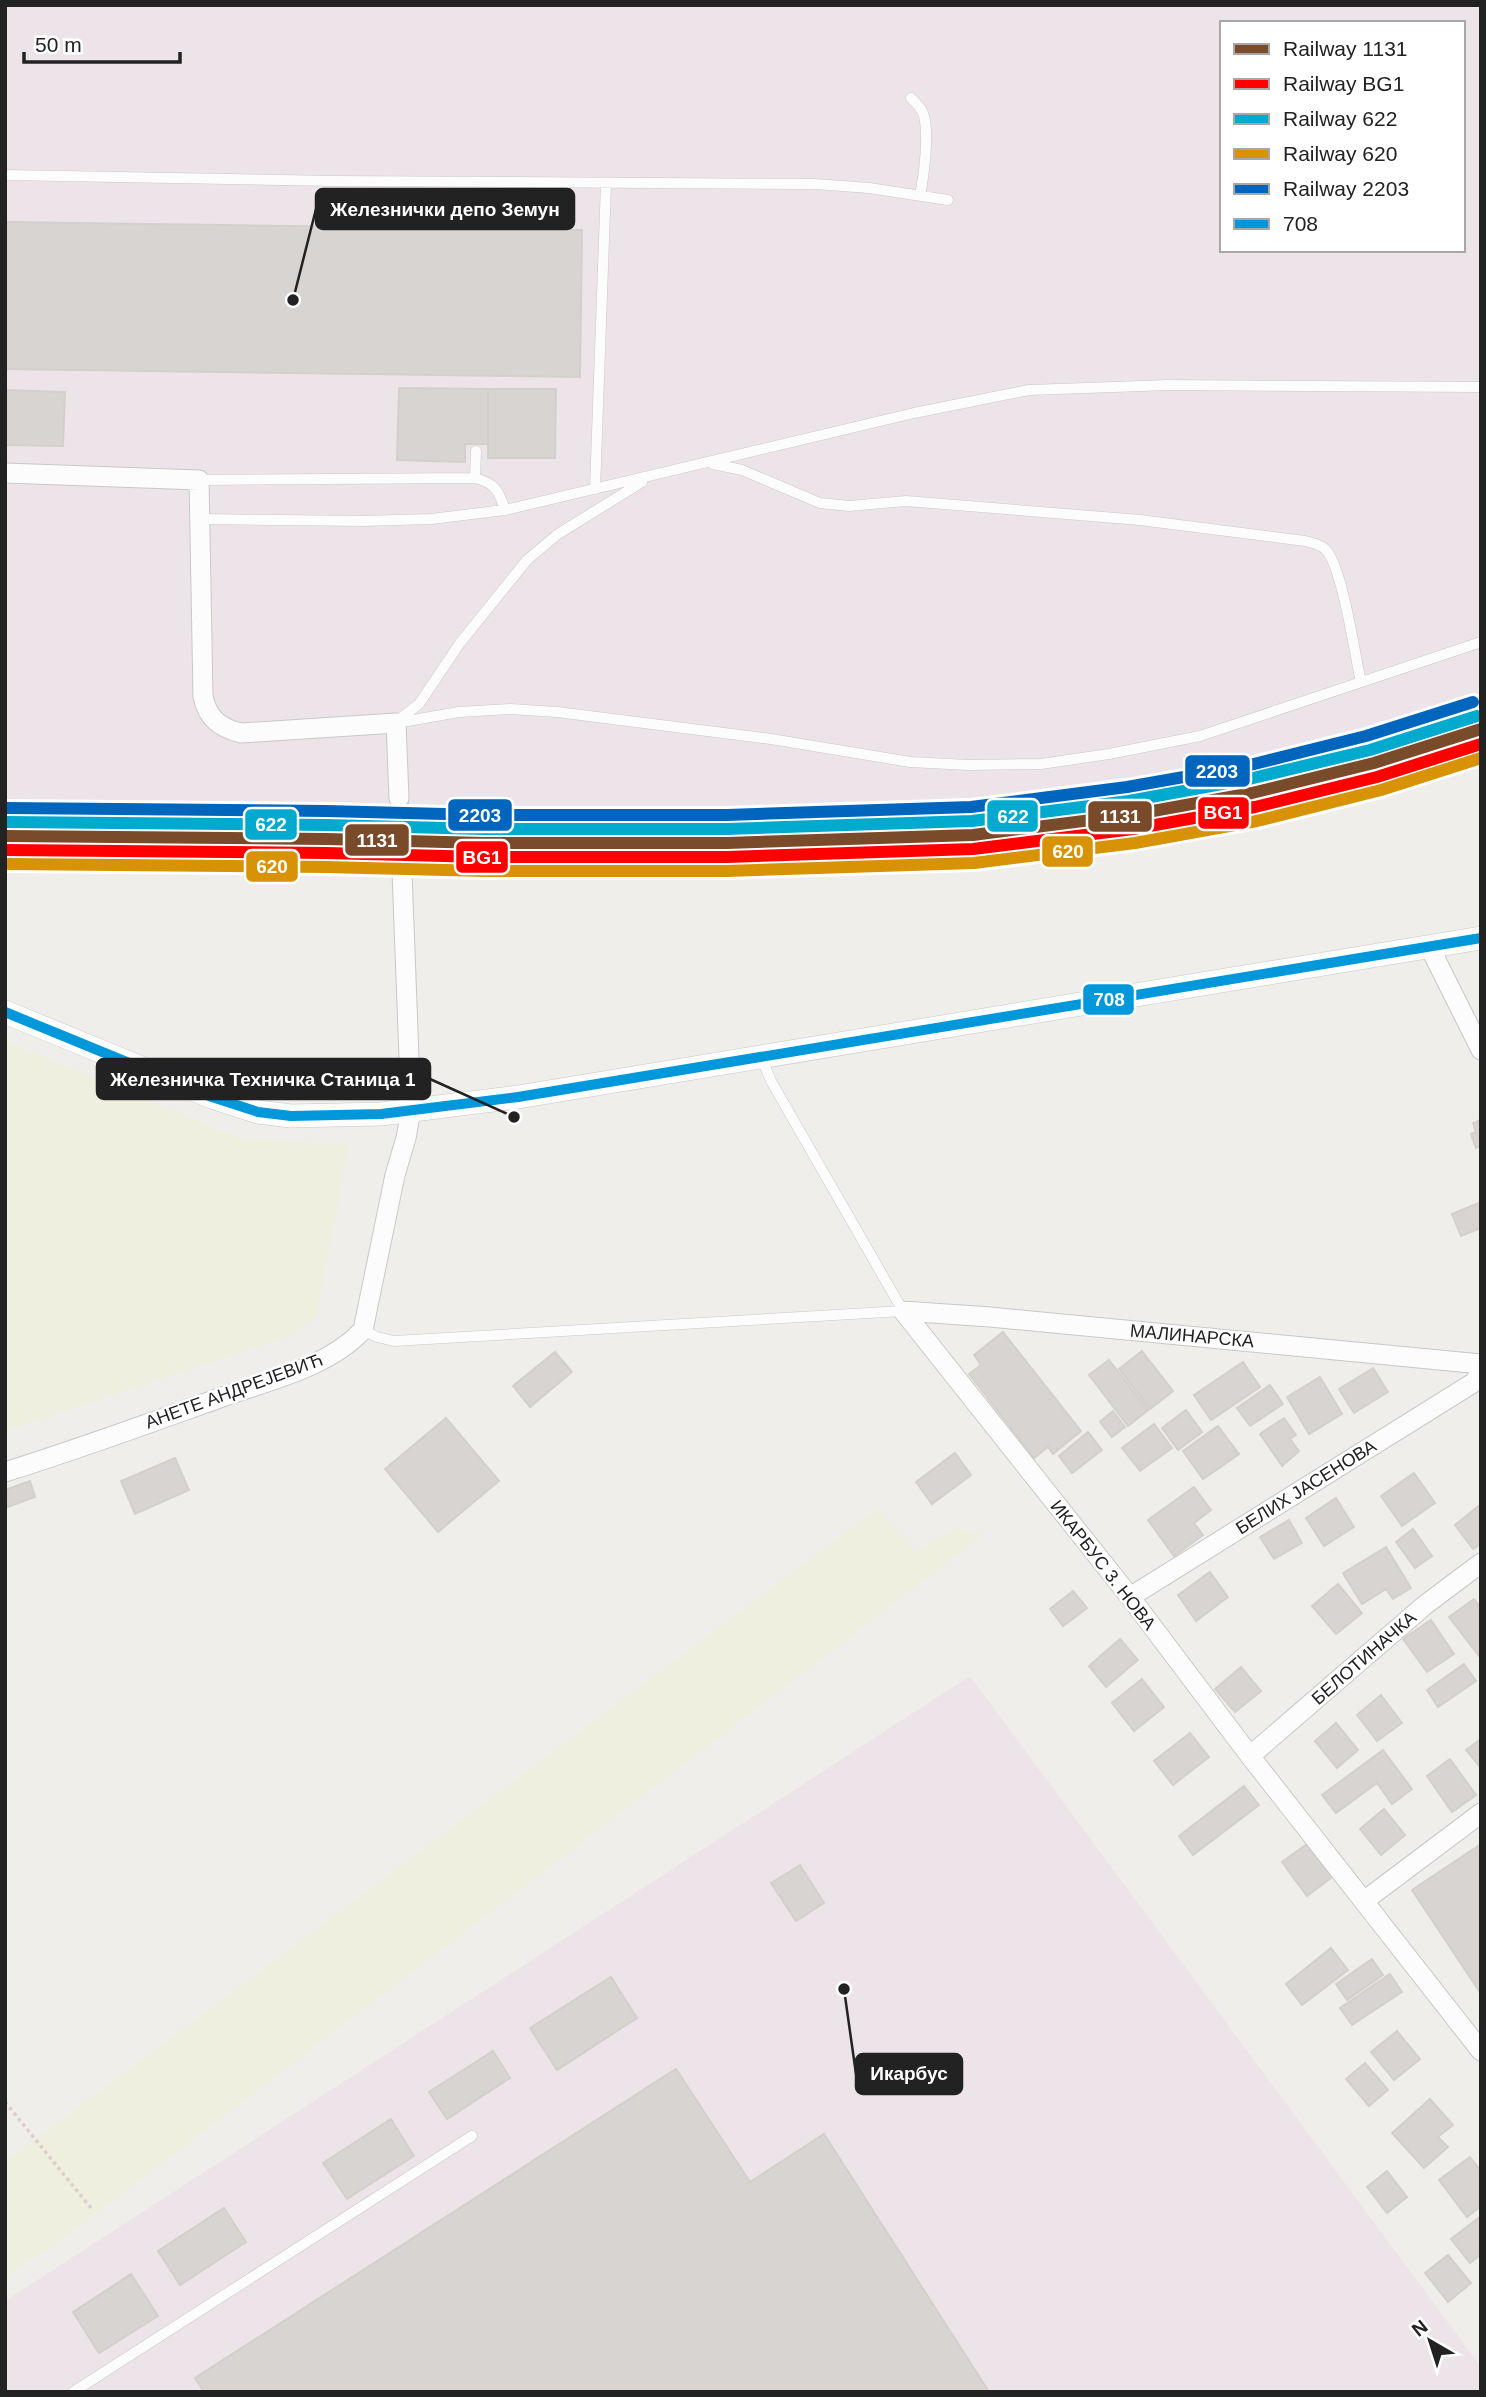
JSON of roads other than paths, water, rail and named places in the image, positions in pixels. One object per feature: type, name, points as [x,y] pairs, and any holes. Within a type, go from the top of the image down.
[{"type":"street","points":[[5,472],[199,480],[204,706],[221,727],[242,733],[396,723],[399,798]]},
{"type":"street","points":[[363,1329],[411,1110],[402,873]]},
{"type":"street","points":[[5,1012],[212,1097],[258,1112],[319,1116],[411,1110],[518,1097],[1481,938]]},
{"type":"street","points":[[1430,948],[1481,1050]]},
{"type":"street","name":"МАЛИНАРСКА","points":[[903,1311],[1004,1318],[1481,1364]]},
{"type":"street","name":"ИКАРБУС 3. НОВА","points":[[903,1311],[1130,1597],[1250,1756],[1481,2051]]},
{"type":"street","name":"АНЕТЕ АНДРЕЈЕВИЋ","points":[[5,1472],[310,1365],[348,1345],[363,1329]]},
{"type":"street","name":"БЕЛИХ ЈАСЕНОВА","points":[[1130,1597],[1473,1383],[1481,1374]]},
{"type":"street","name":"БЕЛОТИНАЧКА","points":[[1250,1756],[1425,1605],[1481,1563]]},
{"type":"street","points":[[1364,1901],[1481,1813]]},
{"type":"lane","points":[[911,97],[925,118],[925,173],[920,195]]},
{"type":"lane","points":[[5,175],[606,184],[815,184],[948,200]]},
{"type":"lane","points":[[596,489],[606,184]]},
{"type":"lane","points":[[201,519],[363,522],[431,519],[505,510],[914,413],[1029,390],[1169,386],[1481,387]]},
{"type":"lane","points":[[475,478],[476,450]]},
{"type":"lane","points":[[710,463],[742,470],[820,503],[849,506],[906,502],[1140,520],[1318,544],[1326,549],[1337,570],[1361,682]]},
{"type":"lane","points":[[396,723],[419,704],[460,643],[527,560],[558,534],[654,475]]},
{"type":"lane","points":[[199,480],[475,478],[493,484],[505,510]]},
{"type":"lane","points":[[396,723],[459,712],[510,709],[556,712],[771,739],[910,762],[1041,764],[1200,736],[1481,642]]},
{"type":"lane","name":"ИКАРБУС 3. НОВА","points":[[761,1056],[771,1081],[903,1311]]},
{"type":"lane","points":[[363,1329],[377,1337],[394,1341],[903,1311]]},
{"type":"lane","points":[[73,2392],[87,2388],[472,2136]]},
{"type":"tunnel","points":[[399,798],[402,872]]},
{"type":"rail line","name":"2203","points":[[5,808],[484,815],[727,815],[971,807],[1127,787],[1246,766],[1366,736],[1473,702]]},
{"type":"rail line","name":"622","points":[[5,822],[484,829],[727,829],[972,821],[1129,801],[1249,779],[1370,750],[1477,716]]},
{"type":"rail line","name":"1131","points":[[5,836],[484,843],[727,843],[973,835],[1131,815],[1252,793],[1374,763],[1481,729]]},
{"type":"rail line","name":"BG1","points":[[5,850],[484,857],[727,857],[973,849],[1133,829],[1255,807],[1377,777],[1481,744]]},
{"type":"rail line","name":"620","points":[[5,864],[484,871],[727,871],[974,863],[1135,843],[1257,821],[1381,790],[1481,758]]},
{"type":"place","name":"Железнички депо Земун","points":[[293,300]]},
{"type":"place","name":"Железничка Техничка Станица 1","points":[[514,1117]]},
{"type":"place","name":"Икарбус","points":[[844,1989]]}]
